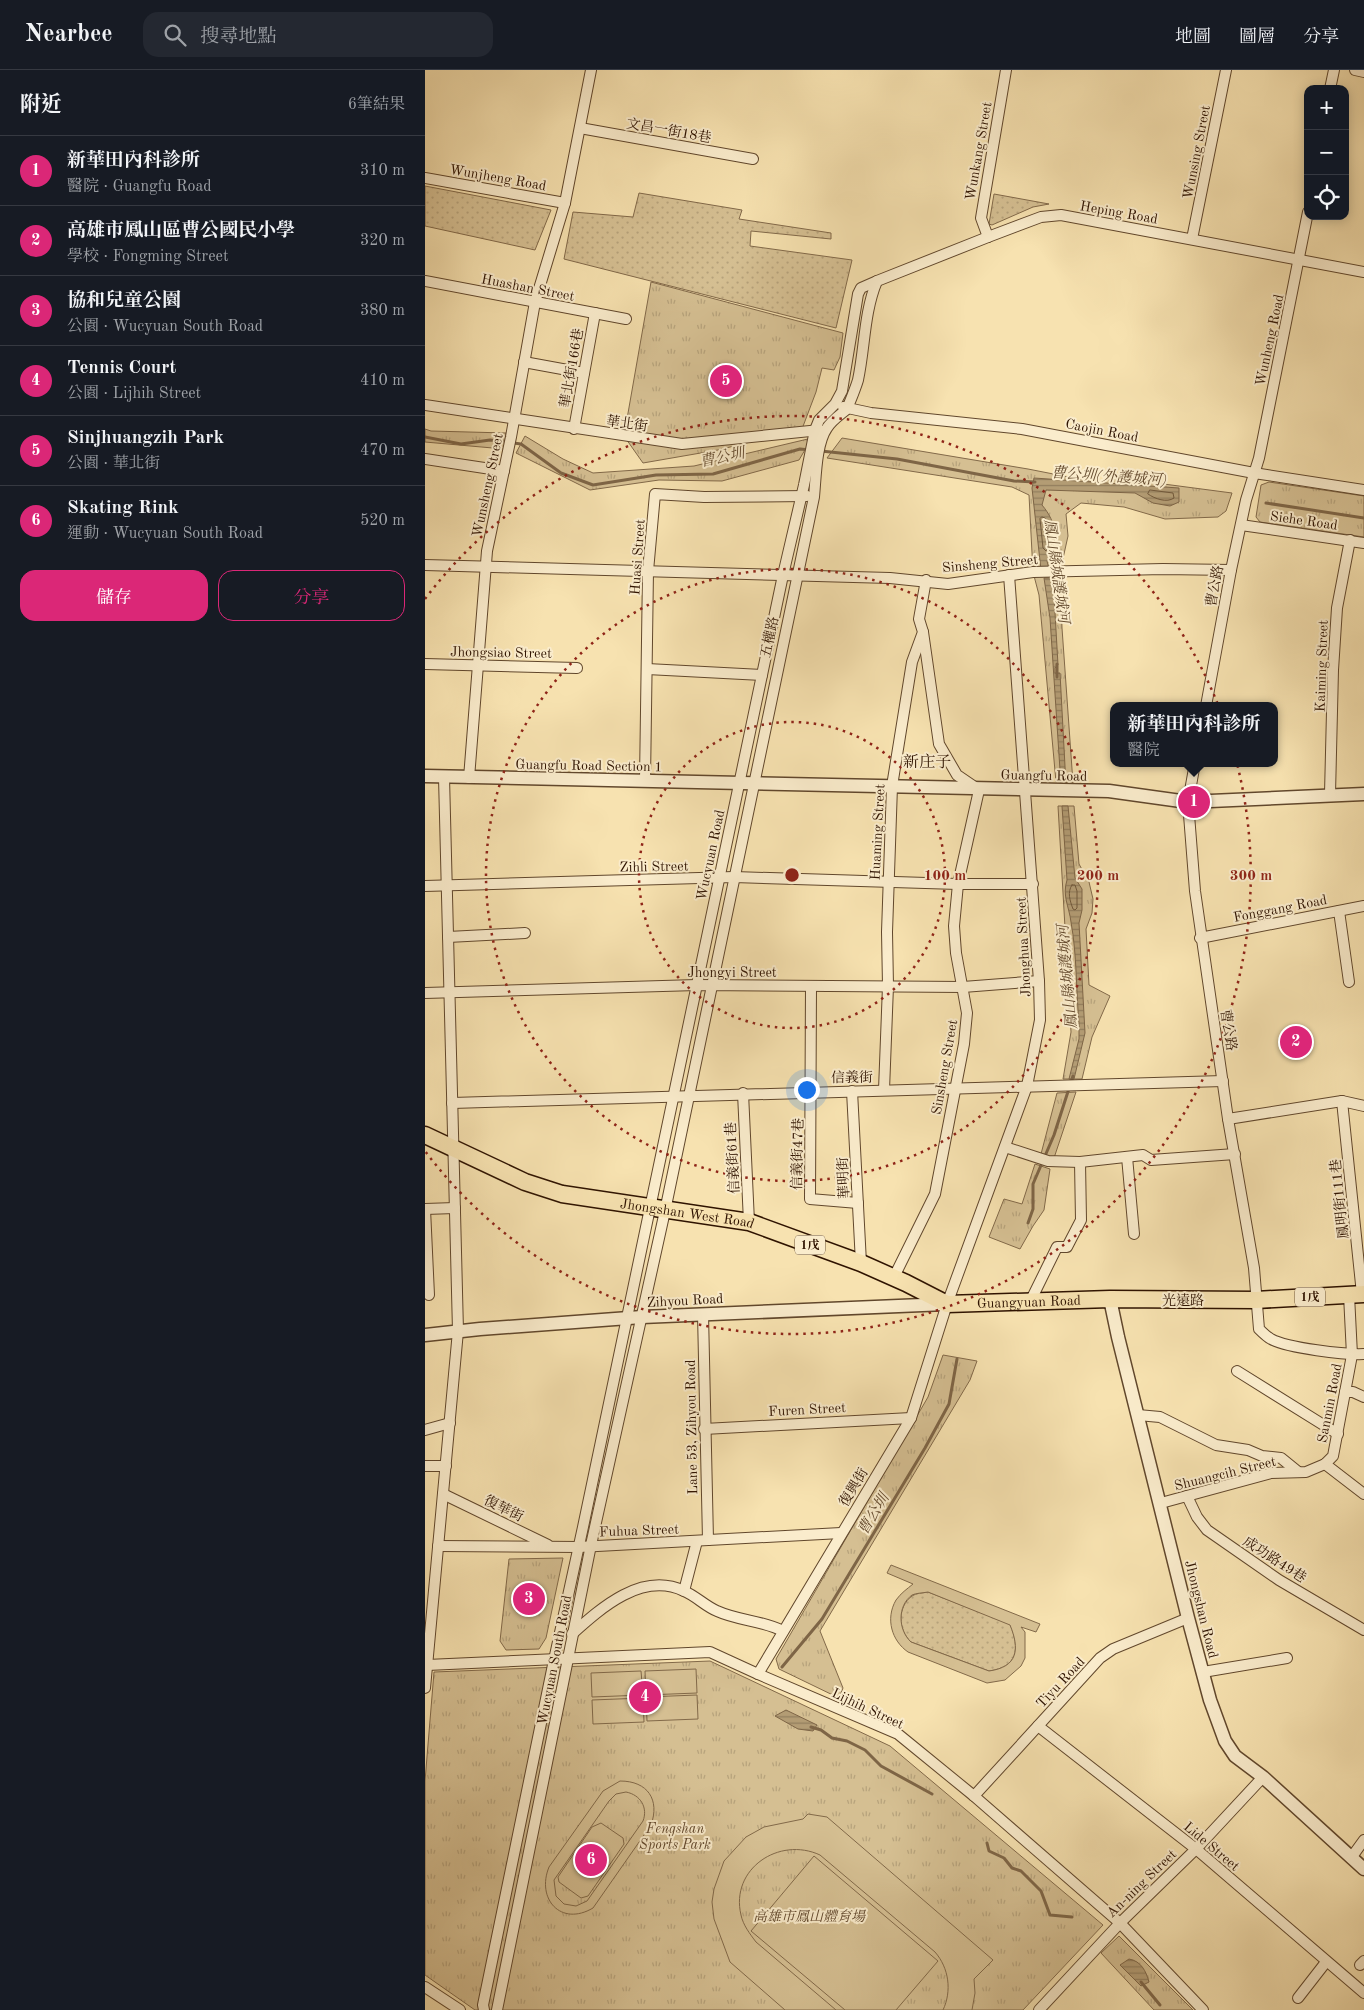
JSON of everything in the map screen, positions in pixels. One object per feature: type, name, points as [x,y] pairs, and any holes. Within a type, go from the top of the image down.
[{"type":"main road","name":"Jhongshan West Road","points":[[425,1135],[525,1182],[562,1194],[749,1222],[861,1263],[894,1277],[947,1304]]},
{"type":"main road","name":"1戊","points":[[1256,1300],[1358,1294]]},
{"type":"main road","name":"Guangyuan Road","points":[[947,1304],[1110,1299]]},
{"type":"main road","name":"光遠路","points":[[1110,1299],[1256,1300]]},
{"type":"street","name":"Wunsheng Street","points":[[469,778],[487,552],[510,443],[535,302],[565,203],[591,70]]},
{"type":"street","name":"Wunkang Street","points":[[988,237],[981,218],[1007,70]]},
{"type":"street","name":"Wunsing Street","points":[[1193,239],[1226,70]]},
{"type":"street","points":[[1331,85],[1334,70]]},
{"type":"street","points":[[1355,70],[1364,72]]},
{"type":"street","name":"文昌一街18巷","points":[[580,128],[753,158]]},
{"type":"street","name":"Wunjheng Road","points":[[425,178],[565,203]]},
{"type":"street","name":"Heping Road","points":[[835,404],[841,391],[858,294],[861,288],[1041,217],[1061,215],[1364,272]]},
{"type":"street","name":"Wunheng Road","points":[[1254,473],[1259,458],[1306,220]]},
{"type":"street","name":"Huashan Street","points":[[425,281],[627,319]]},
{"type":"street","points":[[819,434],[847,409],[858,379],[869,307],[877,281]]},
{"type":"street","name":"華北街166巷","points":[[574,429],[595,313]]},
{"type":"street","points":[[524,362],[584,373]]},
{"type":"street","name":"Caojin Road","points":[[835,404],[847,409],[871,414],[1022,429],[1254,473],[1364,490]]},
{"type":"street","name":"Wucyuan Road","points":[[642,1317],[673,1096],[783,575],[800,496],[813,461],[819,434],[819,420],[835,404]]},
{"type":"street","name":"華北街","points":[[425,405],[682,444],[819,434]]},
{"type":"street","points":[[425,459],[504,472]]},
{"type":"street","name":"五權路","points":[[753,784],[814,496],[813,461]]},
{"type":"street","name":"曹公路","points":[[1207,702],[1231,570],[1254,473]]},
{"type":"street","name":"Huasi Street","points":[[645,781],[648,571],[655,494],[704,497],[814,496]]},
{"type":"street","name":"Siehe Road","points":[[1241,524],[1364,542]]},
{"type":"street","name":"Kaiming Street","points":[[1330,794],[1333,670],[1337,608],[1350,540]]},
{"type":"street","name":"Sinsheng Street","points":[[425,566],[847,577],[926,580],[948,584],[1045,572],[1231,570]]},
{"type":"street","name":"Jhonghua Street","points":[[947,1304],[1027,1086],[1040,1020],[1033,884],[1024,790],[1009,575]]},
{"type":"street","name":"Huaming Street","points":[[884,1090],[892,786],[912,662],[923,632],[919,619],[926,580]]},
{"type":"street","points":[[923,632],[939,744],[957,774],[979,790]]},
{"type":"street","name":"Jhongsiao Street","points":[[425,664],[577,668]]},
{"type":"street","points":[[647,669],[762,675]]},
{"type":"street","name":"曹公路","points":[[1194,767],[1188,802],[1195,891],[1228,1119],[1254,1268],[1259,1329],[1272,1340],[1292,1345],[1352,1355],[1364,1354]]},
{"type":"street","name":"Guangfu Road Section 1","points":[[425,776],[753,784]]},
{"type":"street","points":[[425,1688],[427,1647],[437,1564],[458,1331],[444,777]]},
{"type":"street","name":"Wucyuan Road","points":[[626,1318],[689,1095],[753,784]]},
{"type":"street","name":"Guangfu Road","points":[[753,784],[1109,792],[1188,802],[1330,794],[1364,794]]},
{"type":"street","name":"Sinsheng Street","points":[[894,1277],[935,1194],[964,1044],[967,1013],[956,953],[954,926],[958,884],[979,790]]},
{"type":"street","name":"Zihli Street","points":[[425,886],[734,877],[958,884],[1033,884]]},
{"type":"street","name":"Fonggang Road","points":[[1201,938],[1364,906]]},
{"type":"street","points":[[1339,911],[1349,982]]},
{"type":"street","points":[[448,937],[525,933]]},
{"type":"street","name":"Jhongyi Street","points":[[425,993],[697,986],[963,987],[1039,981]]},
{"type":"street","points":[[811,987],[812,1092]]},
{"type":"street","name":"信義街","points":[[452,1103],[743,1093],[1223,1081]]},
{"type":"street","name":"華明街","points":[[852,1091],[861,1263]]},
{"type":"street","name":"信義街47巷","points":[[812,1092],[810,1199],[858,1202]]},
{"type":"street","name":"信義街61巷","points":[[743,1093],[749,1222]]},
{"type":"street","points":[[1228,1119],[1342,1102],[1364,1106]]},
{"type":"street","name":"鳳明街111巷","points":[[1342,1102],[1358,1294]]},
{"type":"street","points":[[1005,1147],[1043,1160],[1080,1162],[1143,1155],[1151,1160],[1235,1154]]},
{"type":"street","points":[[1127,1157],[1134,1234]]},
{"type":"street","points":[[1031,1302],[1057,1247],[1067,1247],[1081,1220],[1080,1162]]},
{"type":"street","points":[[429,1296],[425,1209],[455,1208]]},
{"type":"street","name":"Sanmin Road","points":[[1358,1294],[1352,1355],[1338,1434],[1333,1456],[1325,1464],[1364,1494]]},
{"type":"street","name":"Jhongshan Road","points":[[1110,1299],[1188,1618],[1210,1700],[1225,1741],[1235,1756],[1263,1777],[1317,1824],[1364,1869]]},
{"type":"street","name":"Zihyou Road","points":[[425,1335],[642,1317],[947,1304]]},
{"type":"street","name":"復興街","points":[[758,1674],[911,1418],[947,1304]]},
{"type":"street","name":"Lane 53, Zihyou Road","points":[[703,1314],[704,1429],[708,1540]]},
{"type":"street","name":"Wucyuan South Road","points":[[497,2010],[591,1546],[642,1317]]},
{"type":"street","name":"Wucyuan South Road","points":[[484,2010],[483,2005],[626,1318]]},
{"type":"street","points":[[1237,1372],[1338,1434]]},
{"type":"street","points":[[1345,1392],[1353,1392],[1364,1397]]},
{"type":"street","points":[[1138,1414],[1160,1417],[1216,1445],[1248,1450],[1262,1456],[1281,1458],[1297,1471]]},
{"type":"street","name":"Furen Street","points":[[704,1429],[911,1418]]},
{"type":"street","points":[[425,1430],[450,1423]]},
{"type":"street","name":"Shuangcih Street","points":[[1161,1503],[1271,1473],[1306,1472],[1325,1464]]},
{"type":"street","points":[[425,1466],[446,1466]]},
{"type":"street","name":"復華街","points":[[443,1494],[552,1546]]},
{"type":"street","name":"成功路49巷","points":[[1187,1496],[1197,1517],[1207,1530],[1279,1580],[1364,1630]]},
{"type":"street","name":"Fuhua Street","points":[[438,1546],[579,1547],[841,1533]]},
{"type":"street","points":[[684,1591],[697,1541]]},
{"type":"street","points":[[425,1564],[437,1564]]},
{"type":"street","points":[[573,1634],[617,1598],[642,1588],[661,1585],[684,1591],[718,1612],[768,1623],[783,1631]]},
{"type":"street","name":"Tiyu Road","points":[[974,1796],[1100,1658],[1113,1649],[1188,1618]]},
{"type":"street","name":"Lijhih Street","points":[[427,1665],[710,1652],[898,1734],[974,1796],[1120,1923],[1203,2010]]},
{"type":"street","points":[[1203,1672],[1287,1658]]},
{"type":"street","name":"Lide Street","points":[[1037,1726],[1196,1849],[1364,1993]]},
{"type":"street","name":"An-ning Street","points":[[1039,2010],[1120,1923],[1196,1849],[1263,1777]]},
{"type":"street","points":[[1351,1858],[1364,1840]]},
{"type":"street","points":[[1298,1998],[1326,1962]]},
{"type":"street","points":[[425,1987],[460,2010]]},
{"type":"green space","points":[[425,186],[551,210],[535,250],[425,226]]},
{"type":"green space","points":[[639,193],[742,210],[739,219],[831,233],[831,239],[751,231],[750,246],[852,260],[836,328],[564,259],[573,212],[633,217]]},
{"type":"green space","points":[[994,194],[1049,204],[1033,207],[992,225],[989,224]]},
{"type":"green space","points":[[651,282],[843,333],[840,357],[834,370],[822,368],[816,392],[802,429],[718,450],[643,463],[624,436]]},
{"type":"green space","points":[[425,429],[431,431],[506,433],[504,449],[425,442]]},
{"type":"green space","points":[[525,436],[563,459],[593,473],[694,466],[812,438],[799,460],[722,481],[659,480],[590,490],[516,453]]},
{"type":"green space","points":[[842,438],[1094,482],[1118,478],[1232,493],[1226,511],[1218,517],[1165,519],[1124,507],[1081,503],[1066,514],[1068,536],[1060,572],[1073,783],[1056,782],[1039,595],[1033,572],[1029,495],[1012,487],[827,458]]},
{"type":"green space","points":[[1269,482],[1364,496],[1364,537],[1260,522],[1256,517],[1261,485]]},
{"type":"green space","points":[[1058,806],[1074,806],[1079,864],[1089,882],[1093,899],[1092,913],[1086,929],[1089,985],[1110,996],[1092,1037],[1082,1079],[1063,1079],[1071,1032]]},
{"type":"green space","points":[[1076,1092],[1054,1158],[1041,1154],[1057,1093]]},
{"type":"green space","points":[[1035,1164],[1050,1169],[1044,1210],[1020,1249],[989,1237],[1004,1199],[1022,1204]]},
{"type":"green space","points":[[943,1355],[977,1361],[970,1380],[820,1631],[843,1688],[839,1698],[779,1669],[776,1659],[928,1397]]},
{"type":"green space","points":[[563,1558],[546,1638],[539,1649],[506,1650],[500,1641],[509,1559]]},
{"type":"green space","points":[[891,1565],[1040,1624],[1036,1632],[1021,1627],[1025,1632],[1025,1658],[1021,1666],[1005,1680],[987,1683],[908,1652],[894,1636],[891,1615],[896,1600],[913,1584],[887,1573]],"holes":[[[928,1592],[1010,1625],[1015,1642],[1014,1655],[1006,1666],[989,1671],[911,1642],[904,1631],[901,1618],[904,1605],[912,1595]]]},
{"type":"green space","points":[[928,1592],[1010,1624],[1015,1641],[1014,1655],[1011,1661],[999,1669],[989,1671],[911,1642],[902,1625],[901,1619],[904,1606],[914,1595]]},
{"type":"green space","name":"Fengshan Sports Park","points":[[710,1661],[890,1746],[1103,1925],[1023,2010],[475,2010],[425,1975],[425,1781],[434,1672]]},
{"type":"green space","points":[[696,1669],[697,1693],[646,1695],[645,1671]]},
{"type":"green space","points":[[641,1671],[643,1695],[592,1697],[591,1673]]},
{"type":"green space","points":[[697,1695],[698,1719],[647,1721],[646,1697]]},
{"type":"green space","points":[[643,1698],[644,1722],[593,1724],[592,1700]]},
{"type":"green space","points":[[620,1781],[638,1784],[644,1788],[653,1800],[654,1808],[651,1825],[593,1908],[581,1913],[571,1914],[562,1912],[554,1907],[546,1890],[549,1867],[603,1791]],"holes":[[[626,1792],[636,1796],[644,1807],[643,1821],[587,1901],[576,1906],[564,1904],[556,1896],[554,1880],[609,1801],[616,1794]]]},
{"type":"green space","points":[[808,1814],[827,1817],[993,1960],[974,1979],[975,1993],[972,2010],[943,2010],[948,1995],[948,1980],[940,1958],[935,1952],[820,1855],[804,1850],[789,1850],[774,1854],[761,1861],[750,1871],[743,1884],[740,1898],[741,1915],[745,1926],[756,1942],[836,2010],[785,2010],[730,1962],[714,1919],[712,1902],[714,1889],[724,1861],[746,1837],[764,1827],[803,1819]]},
{"type":"green space","points":[[601,1823],[623,1838],[624,1844],[588,1896],[581,1898],[559,1882],[558,1877],[592,1827]]},
{"type":"green space","name":"高雄市鳳山體育場","points":[[814,1856],[938,1961],[896,2010],[845,2010],[751,1931]]},
{"type":"green space","points":[[1119,1936],[1193,2010],[1154,2010],[1101,1953]]},
{"type":"water","points":[[1034,478],[1179,488],[1179,502],[1170,506],[1153,503],[1135,493],[1046,490],[1042,505],[1051,518],[1055,539],[1047,561],[1049,569],[1041,570],[1032,488]]},
{"type":"water","points":[[1044,578],[1053,578],[1058,665],[1055,668],[1055,673],[1060,673],[1066,785],[1061,785],[1050,618]]},
{"type":"water","points":[[1062,806],[1068,806],[1075,878],[1082,889],[1082,910],[1079,923],[1085,1033],[1074,1079],[1069,1079],[1079,1039],[1079,1023],[1074,947],[1066,896],[1067,880]]},
{"type":"water","points":[[786,1710],[817,1725],[813,1731],[798,1729],[775,1716]]},
{"type":"water","points":[[1129,1959],[1137,1962],[1142,1967],[1149,1982],[1141,1986],[1120,1965]]},
{"type":"waterway","name":"曹公圳","points":[[425,437],[461,444],[490,440],[521,444],[561,473],[593,485],[656,475],[713,474],[800,449],[810,450]]},
{"type":"waterway","name":"曹公圳","points":[[821,451],[897,459],[1014,481],[1035,482]]},
{"type":"waterway","name":"曹公圳(外護城河)","points":[[1266,503],[1364,518]]},
{"type":"waterway","name":"鳳山縣城護城河","points":[[1057,664],[1057,677]]},
{"type":"waterway","name":"鳳山縣城護城河","points":[[1028,1223],[1033,1209],[1033,1184],[1054,1135],[1073,1076]]},
{"type":"waterway","name":"曹公圳","points":[[782,1667],[822,1619],[925,1448],[949,1404],[957,1359]]},
{"type":"waterway","name":"曹公圳","points":[[811,1727],[821,1730],[832,1738],[847,1741],[865,1750],[881,1766],[932,1794]]},
{"type":"waterway","name":"曹公圳","points":[[987,1843],[989,1851],[1004,1858],[1012,1868],[1021,1871],[1041,1891],[1050,1915],[1072,1917]]},
{"type":"waterway","name":"曹公圳","points":[[1141,1982],[1160,2005]]},
{"type":"place","name":"Sinjhuangzih Park","points":[[726,381]]},
{"type":"place","name":"新華田內科診所","points":[[1194,802]]},
{"type":"place","name":"高雄市鳳山區曹公國民小學","points":[[1296,1042]]},
{"type":"place","name":"協和兒童公園","points":[[529,1599]]},
{"type":"place","name":"Tennis Court","points":[[645,1697]]},
{"type":"place","name":"Skating Rink","points":[[591,1860]]},
{"type":"district","name":"新庄子","points":[[927,761]]}]
